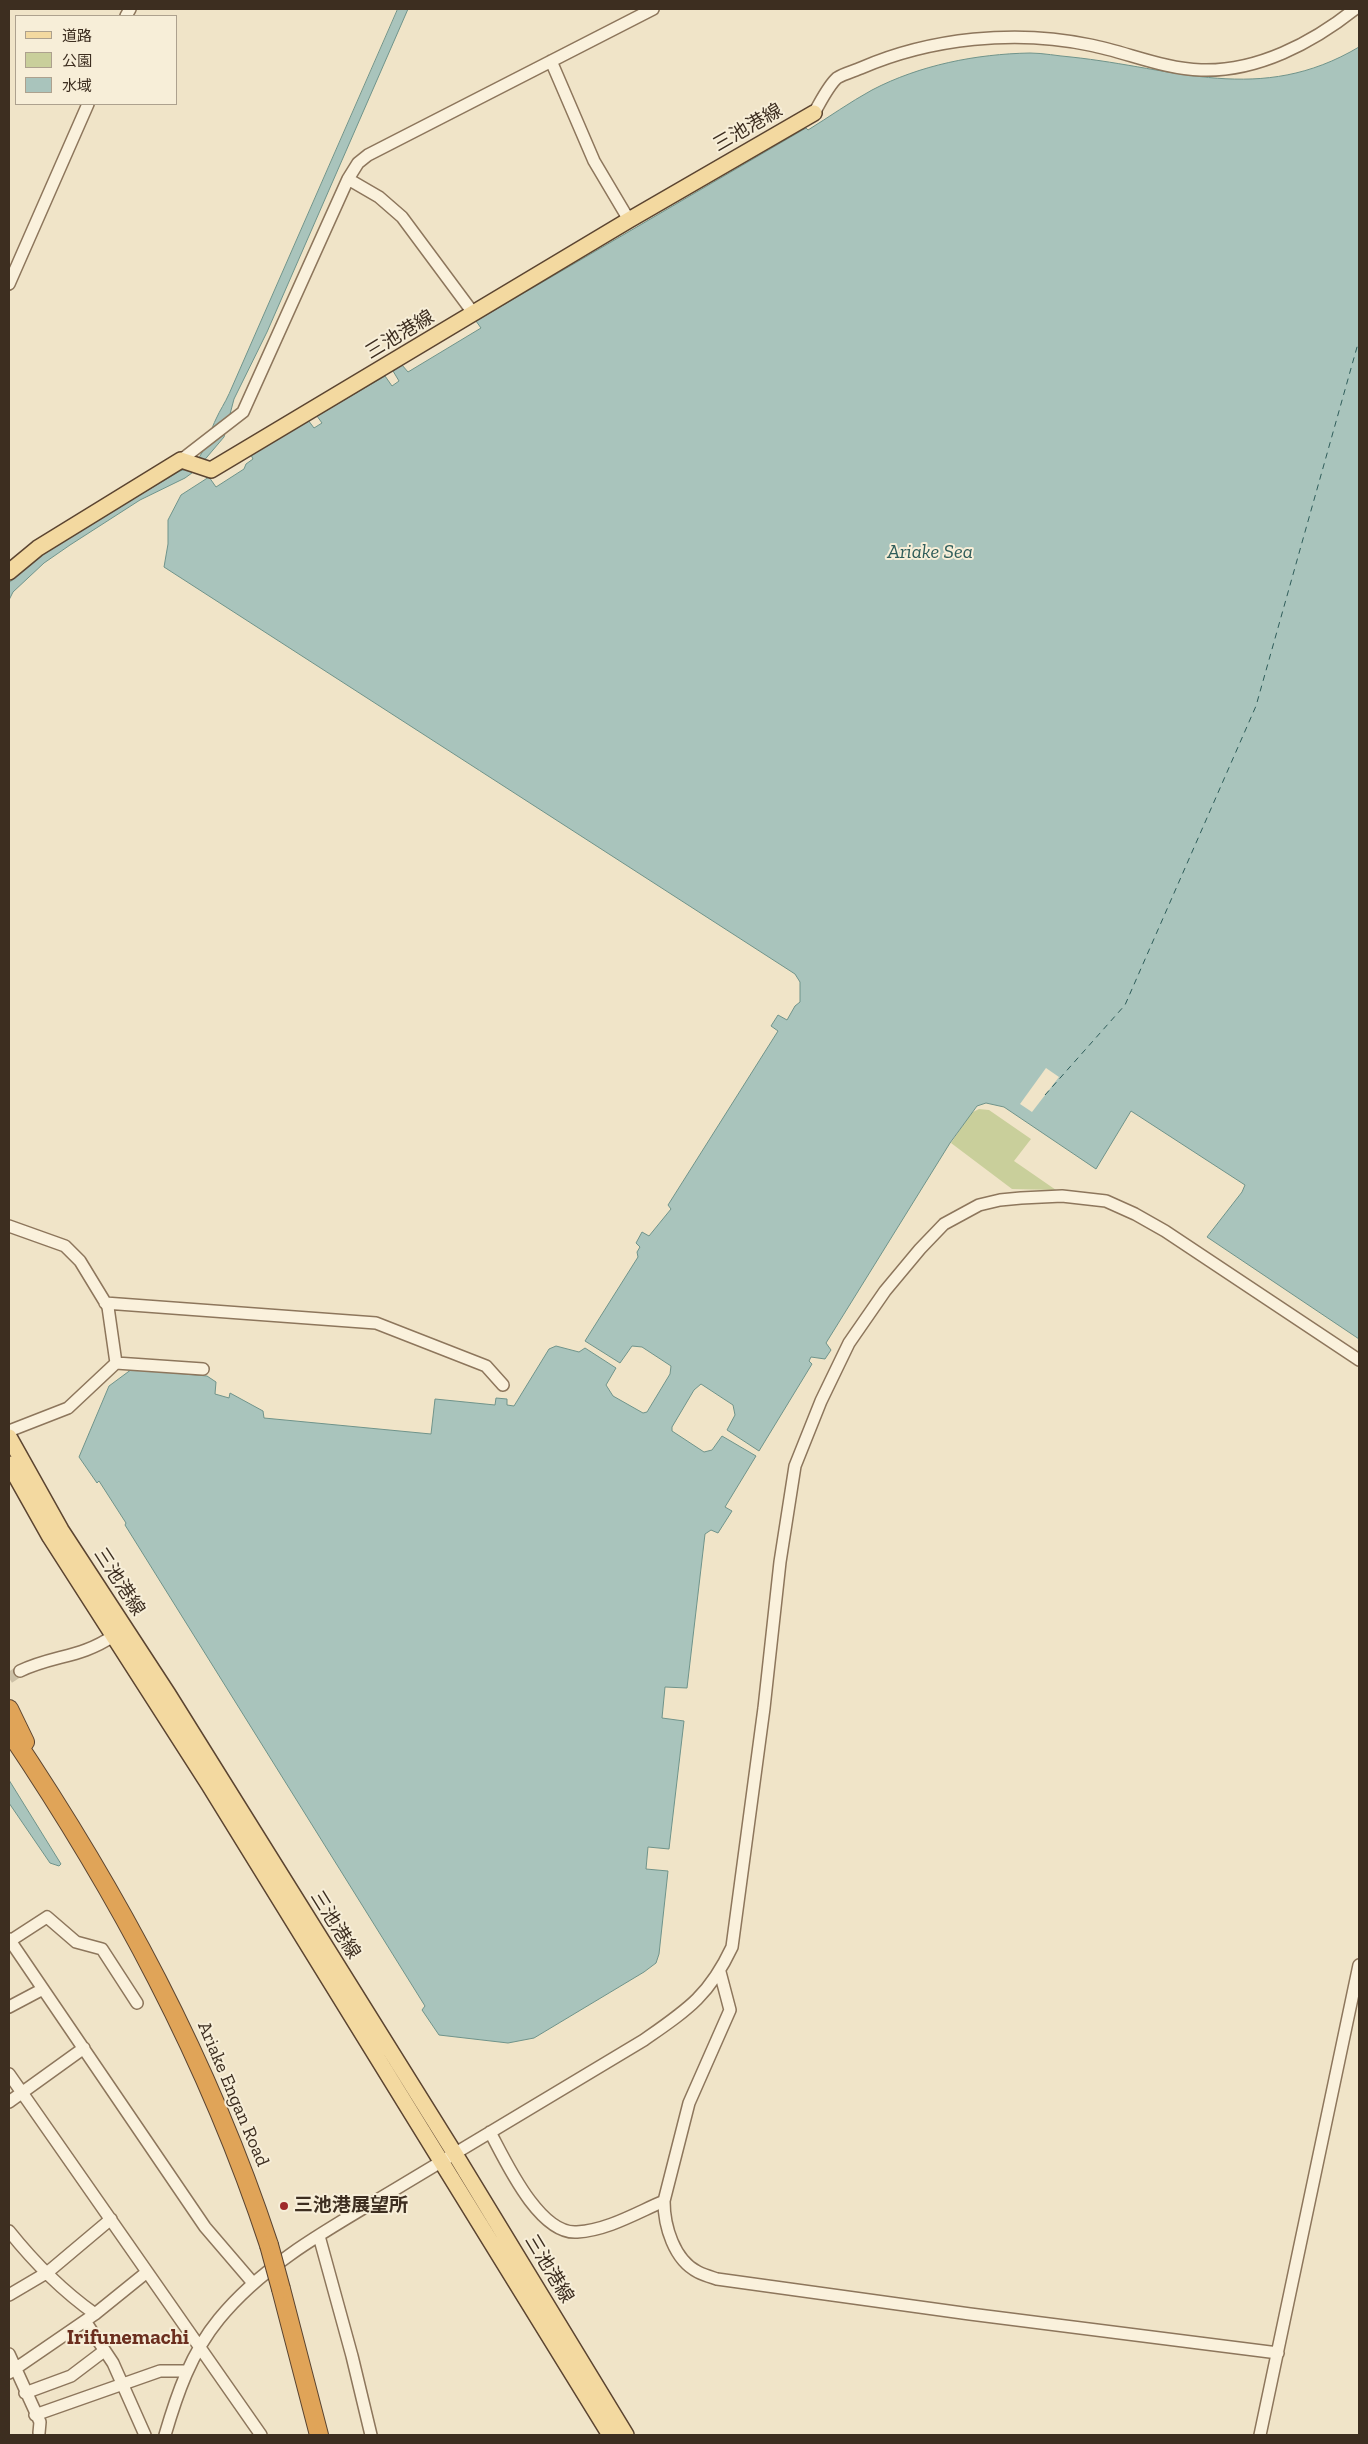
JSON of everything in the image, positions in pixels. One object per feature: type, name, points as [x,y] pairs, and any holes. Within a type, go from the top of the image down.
[{"type":"highway","points":[[9,1709],[51,1794]]},
{"type":"highway","points":[[9,1731],[51,1794]]},
{"type":"highway","name":"Ariake Engan Road","points":[[51,1794],[114,1897],[178,2019],[228,2131],[281,2288],[319,2435]]},
{"type":"main road","name":"三池港線","points":[[9,572],[38,548],[192,464],[211,470],[629,220],[814,113]]},
{"type":"main road","name":"三池港線","points":[[9,1437],[61,1530],[168,1694],[456,2154],[626,2435]]},
{"type":"main road","name":"三池港線","points":[[9,1464],[50,1537],[157,1702],[610,2435]]},
{"type":"street","points":[[192,464],[243,412],[348,179],[358,163],[368,155],[653,9]]},
{"type":"street","points":[[814,113],[837,79],[879,60],[908,51],[978,39],[1028,37],[1089,44],[1178,67],[1200,70],[1230,68],[1247,66],[1280,54],[1329,30],[1355,9]]},
{"type":"street","points":[[551,61],[594,161],[629,220]]},
{"type":"street","points":[[9,284],[88,105]]},
{"type":"street","points":[[348,179],[379,197],[402,217],[474,314]]},
{"type":"street","points":[[165,2435],[199,2346],[219,2319],[253,2282],[319,2236],[644,2040],[688,2009],[720,1972],[732,1947],[764,1708],[780,1562],[795,1466],[821,1400],[849,1343],[885,1291],[944,1224],[979,1206],[1000,1200],[1062,1196],[1106,1200],[1136,1214],[1165,1231],[1359,1360]]},
{"type":"street","points":[[9,1226],[66,1246],[80,1261],[105,1303],[116,1363]]},
{"type":"street","points":[[105,1303],[376,1323],[486,1366],[503,1385]]},
{"type":"street","points":[[9,1431],[68,1408],[116,1363],[203,1369]]},
{"type":"street","points":[[20,1671],[40,1661],[82,1653],[98,1646],[113,1636]]},
{"type":"street","points":[[137,2003],[102,1949],[76,1942],[47,1917],[9,1940],[205,2227],[253,2282]]},
{"type":"street","points":[[1260,2435],[1359,1965]]},
{"type":"street","points":[[720,1972],[730,2010],[689,2103],[664,2201],[664,2210],[674,2247],[687,2264],[697,2272],[717,2279],[1278,2354]]},
{"type":"street","points":[[9,2006],[43,1988]]},
{"type":"street","points":[[9,2102],[84,2048]]},
{"type":"street","points":[[9,2074],[261,2435]]},
{"type":"street","points":[[490,2132],[511,2172],[540,2213],[556,2226],[575,2233],[605,2227],[664,2201]]},
{"type":"street","points":[[9,2295],[48,2272],[111,2219]]},
{"type":"street","points":[[9,2231],[23,2248],[75,2300],[96,2314]]},
{"type":"street","points":[[319,2236],[352,2356],[371,2435]]},
{"type":"street","points":[[12,2371],[96,2314],[147,2272]]},
{"type":"street","points":[[85,2321],[113,2363],[145,2435]]},
{"type":"street","points":[[25,2393],[71,2376],[104,2351]]},
{"type":"street","points":[[9,2354],[12,2371],[22,2380],[25,2393],[40,2422],[39,2434]]},
{"type":"street","points":[[35,2415],[160,2371],[188,2371]]},
{"type":"green space","points":[[979,1109],[989,1110],[1031,1139],[1014,1161],[1056,1190],[1012,1189],[951,1143],[971,1113]]},
{"type":"water","points":[[398,9],[408,9],[267,332],[234,399],[224,437],[196,470],[185,478],[140,500],[44,563],[13,592],[9,600],[9,583],[42,553],[188,468],[200,457]]},
{"type":"water","name":"Ariake Sea","points":[[1359,47],[1359,1339],[1207,1237],[1242,1192],[1245,1185],[1131,1111],[1096,1169],[1004,1107],[986,1103],[977,1106],[950,1143],[826,1343],[831,1350],[825,1359],[811,1357],[809,1361],[812,1364],[759,1451],[727,1430],[735,1415],[733,1405],[701,1384],[694,1390],[672,1427],[672,1431],[704,1452],[712,1450],[722,1436],[756,1456],[725,1507],[732,1511],[718,1533],[711,1530],[705,1534],[687,1688],[665,1687],[662,1718],[684,1721],[669,1849],[648,1847],[646,1869],[668,1871],[659,1954],[656,1963],[534,2038],[508,2043],[439,2035],[422,2010],[425,2006],[125,1525],[126,1523],[99,1481],[97,1483],[79,1457],[109,1386],[132,1369],[207,1376],[216,1382],[215,1394],[229,1398],[230,1393],[263,1411],[264,1418],[431,1434],[435,1399],[495,1405],[496,1398],[507,1399],[507,1405],[514,1406],[549,1349],[556,1346],[579,1352],[585,1348],[616,1368],[606,1385],[613,1396],[643,1413],[647,1412],[670,1374],[671,1366],[642,1347],[632,1346],[620,1363],[585,1341],[638,1257],[637,1252],[640,1247],[636,1243],[642,1232],[649,1236],[671,1209],[668,1205],[778,1031],[771,1026],[778,1015],[787,1020],[795,1006],[800,1002],[800,982],[795,974],[164,567],[168,544],[168,520],[181,495],[209,477],[216,487],[244,469],[246,464],[253,459],[249,451],[308,420],[314,428],[322,423],[317,416],[385,376],[392,386],[399,381],[393,371],[402,365],[408,372],[481,328],[476,321],[890,81],[949,62],[989,56],[1030,53],[1109,62],[1182,74],[1252,79],[1287,75],[1323,65]]},
{"type":"water","points":[[9,1780],[61,1864],[59,1866],[50,1863],[9,1803]]},
{"type":"pier","points":[[1046,1068],[1059,1077],[1032,1112],[1020,1104]]},
{"type":"ferry route","points":[[1045,1095],[1125,1005],[1256,706],[1359,340]]},
{"type":"tunnel","points":[[9,1678],[20,1671]]},
{"type":"place","name":"三池港展望所","points":[[284,2206]]},
{"type":"district","name":"Irifunemachi","points":[[128,2338]]}]
